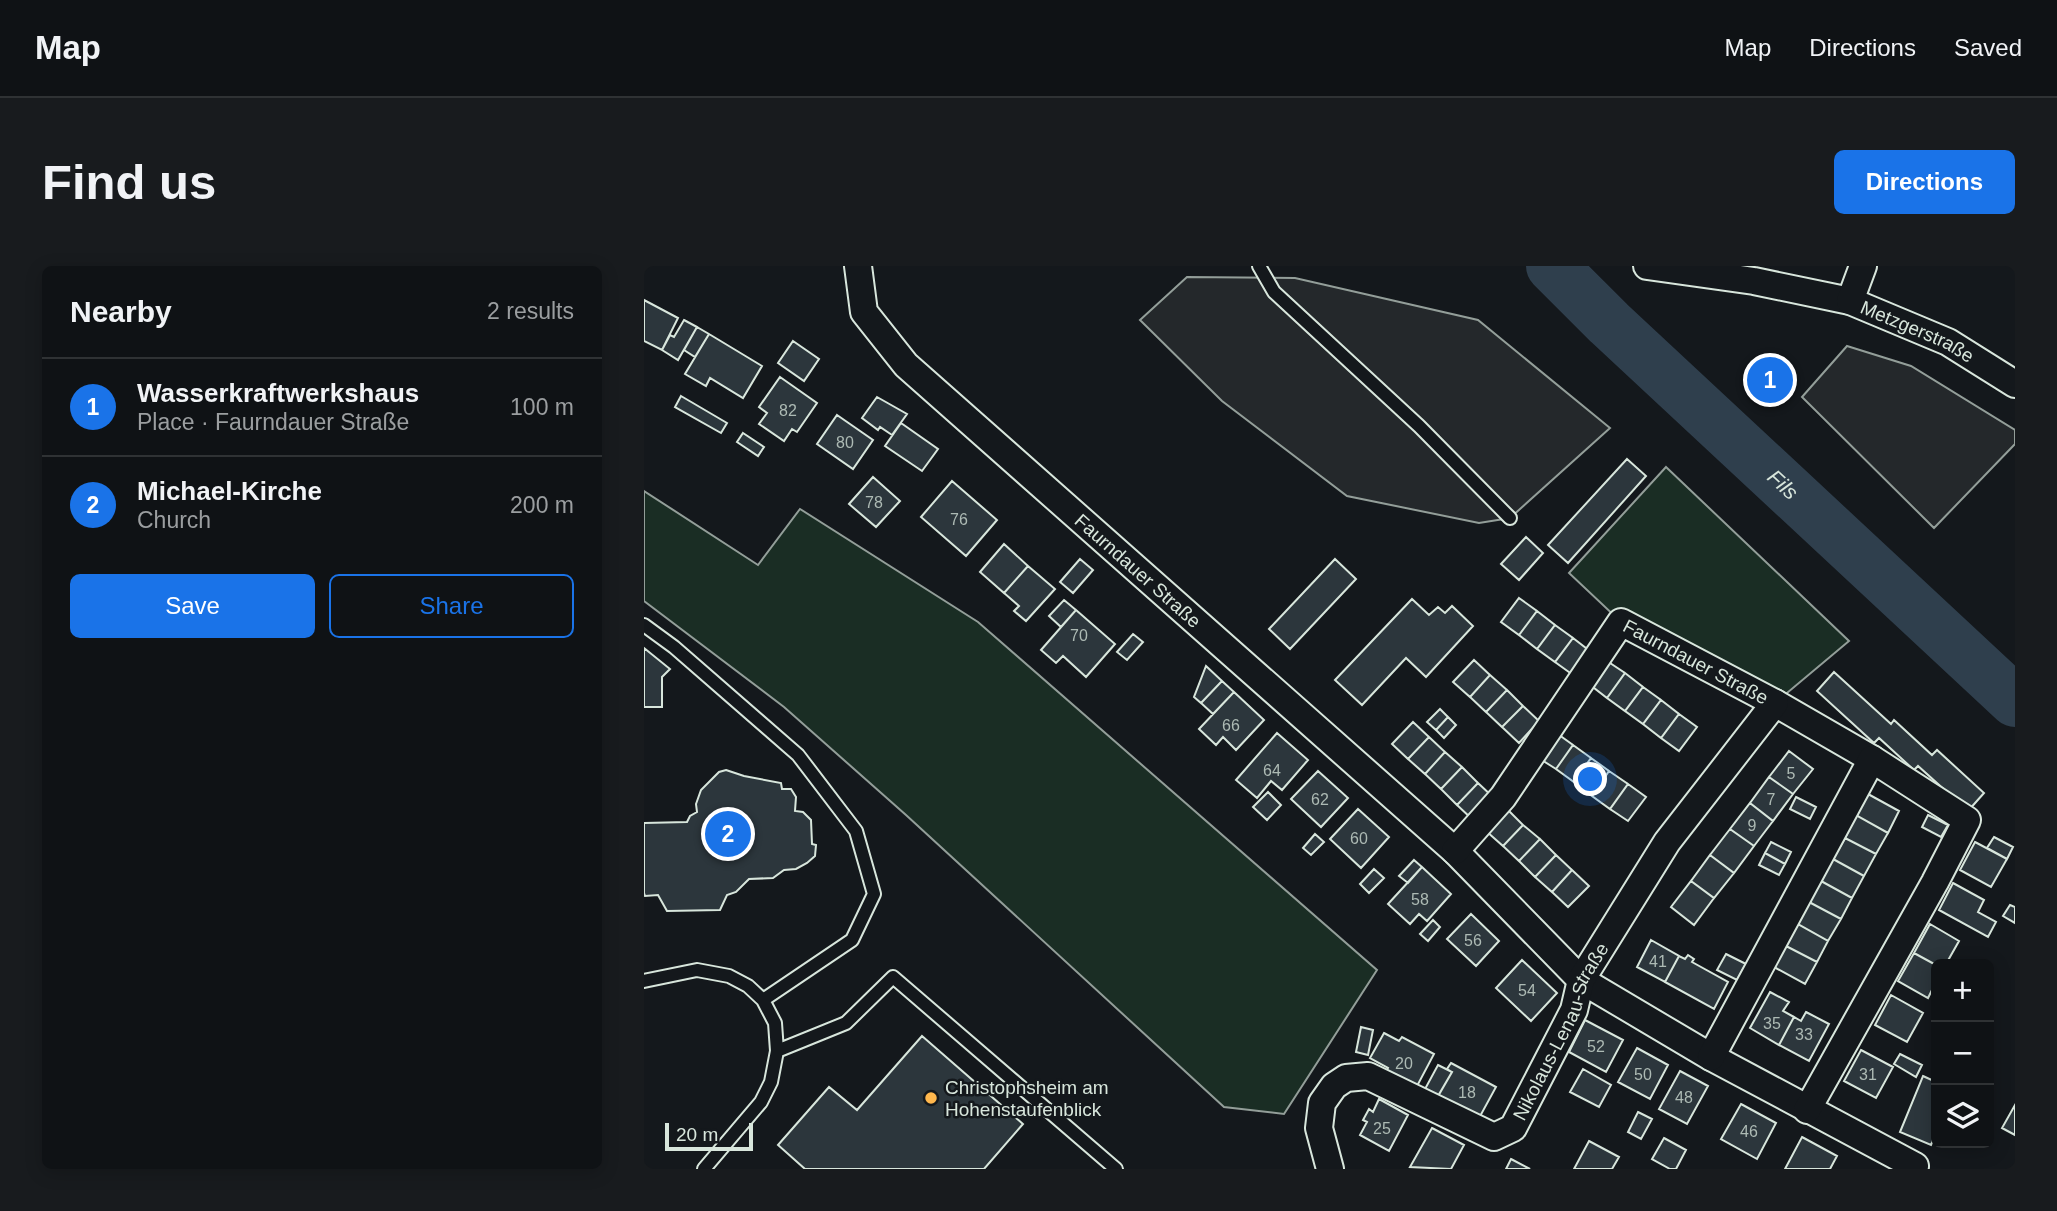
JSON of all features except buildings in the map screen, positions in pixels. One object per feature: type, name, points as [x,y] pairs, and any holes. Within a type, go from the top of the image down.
[{"type":"street","name":"Faurndauer Straße","points":[[858,266],[864,312],[906,365],[1455,851],[1581,980],[1711,1057],[1915,1166]]},
{"type":"street","points":[[1647,266],[1754,281],[1850,301]]},
{"type":"street","name":"Metzgerstraße","points":[[1863,266],[1850,301],[1948,342],[2015,384]]},
{"type":"street","name":"Faurndauer Straße","points":[[1455,851],[1503,797],[1621,622],[1774,703],[1872,759],[1967,820],[1807,1110]]},
{"type":"street","name":"Nikolaus-Lenau-Straße","points":[[1330,1169],[1319,1128],[1322,1103],[1334,1086],[1346,1078],[1368,1076],[1494,1137],[1513,1128],[1574,1010],[1581,980],[1667,842],[1774,703]]},
{"type":"street","points":[[1711,1057],[1872,759]]},
{"type":"lane","points":[[1259,266],[1274,292],[1419,426],[1510,518]]},
{"type":"lane","points":[[644,625],[674,647],[798,755],[856,831],[874,894],[852,940],[763,1000]]},
{"type":"lane","points":[[644,981],[697,970],[729,976],[748,986],[763,1000],[775,1023],[777,1051],[771,1082],[761,1102],[704,1169]]},
{"type":"lane","points":[[777,1051],[846,1023],[892,977],[1116,1169]]},
{"type":"green space","points":[[1666,467],[1849,641],[1775,703],[1621,622],[1569,573]]},
{"type":"green space","points":[[644,491],[758,565],[800,509],[978,622],[1377,970],[1284,1114],[1224,1107],[906,815],[784,707],[644,601]]},
{"type":"shaded area","points":[[1187,277],[1295,278],[1478,320],[1610,428],[1510,518],[1479,523],[1347,496],[1222,401],[1140,320]]},
{"type":"shaded area","points":[[1847,346],[1911,366],[2015,430],[2015,444],[1934,528],[1802,397]]},
{"type":"waterway","name":"Fils","points":[[1552,266],[1609,323],[2015,701]]},
{"type":"place","name":"Wasserkraftwerkshaus","points":[[1770,380]]},
{"type":"place","name":"Michael-Kirche","points":[[728,834]]},
{"type":"place","name":"Christophsheim am Hohenstaufenblick","points":[[931,1098]]}]
